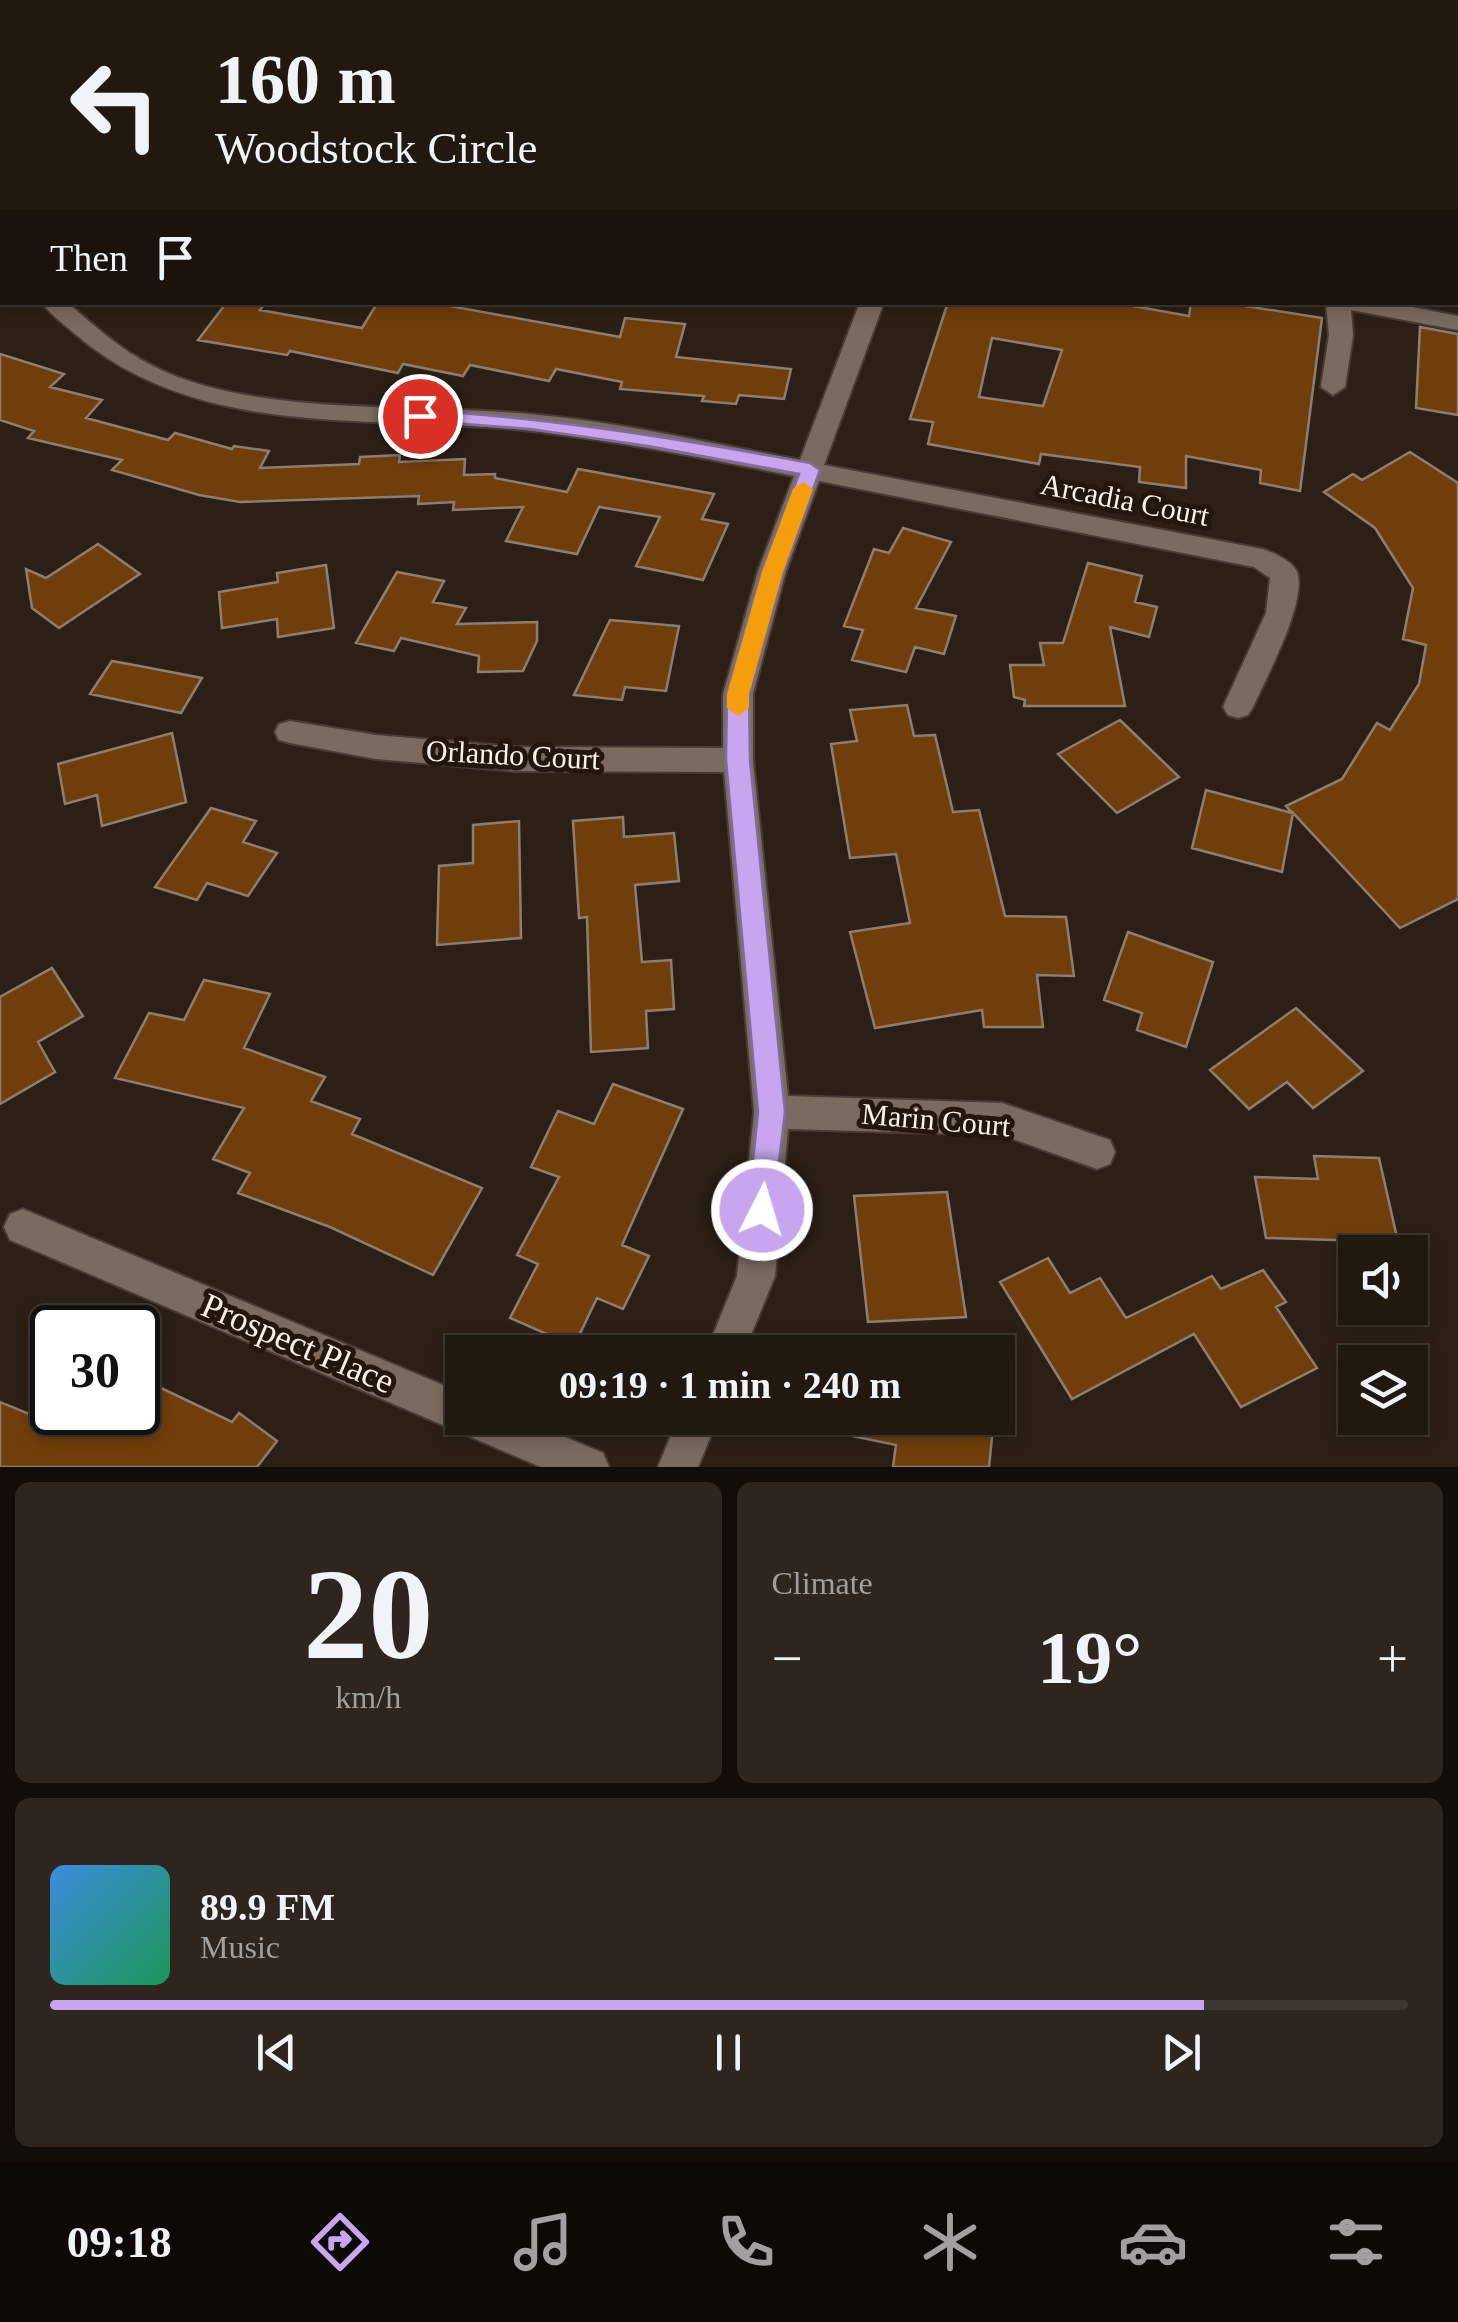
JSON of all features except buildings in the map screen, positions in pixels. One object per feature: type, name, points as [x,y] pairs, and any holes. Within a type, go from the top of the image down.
[{"type":"street","points":[[56,305],[107,349],[146,373],[217,398],[274,407],[530,422],[648,439],[810,470]]},
{"type":"street","points":[[732,1335],[756,1276],[772,1112],[738,760],[738,694],[772,572],[871,305]]},
{"type":"street","points":[[1333,387],[1342,334],[1341,305]]},
{"type":"street","points":[[1358,305],[1458,323]]},
{"type":"street","name":"Arcadia Court","points":[[810,470],[1262,559],[1284,574],[1280,613],[1238,706]]},
{"type":"street","name":"Orlando Court","points":[[290,732],[376,747],[516,759],[738,760]]},
{"type":"street","name":"Marin Court","points":[[772,1112],[877,1112],[1002,1119],[1097,1152]]},
{"type":"street","name":"Prospect Place","points":[[23,1227],[445,1406]]},
{"type":"street","points":[[514,1435],[590,1467]]},
{"type":"street","points":[[678,1467],[691,1435]]},
{"type":"slow traffic","points":[[738,708],[738,694],[772,572],[803,489]]},
{"type":"route","points":[[420,416],[530,422],[648,439],[810,470],[772,572],[738,694],[738,760],[772,1112],[762,1210]]}]
